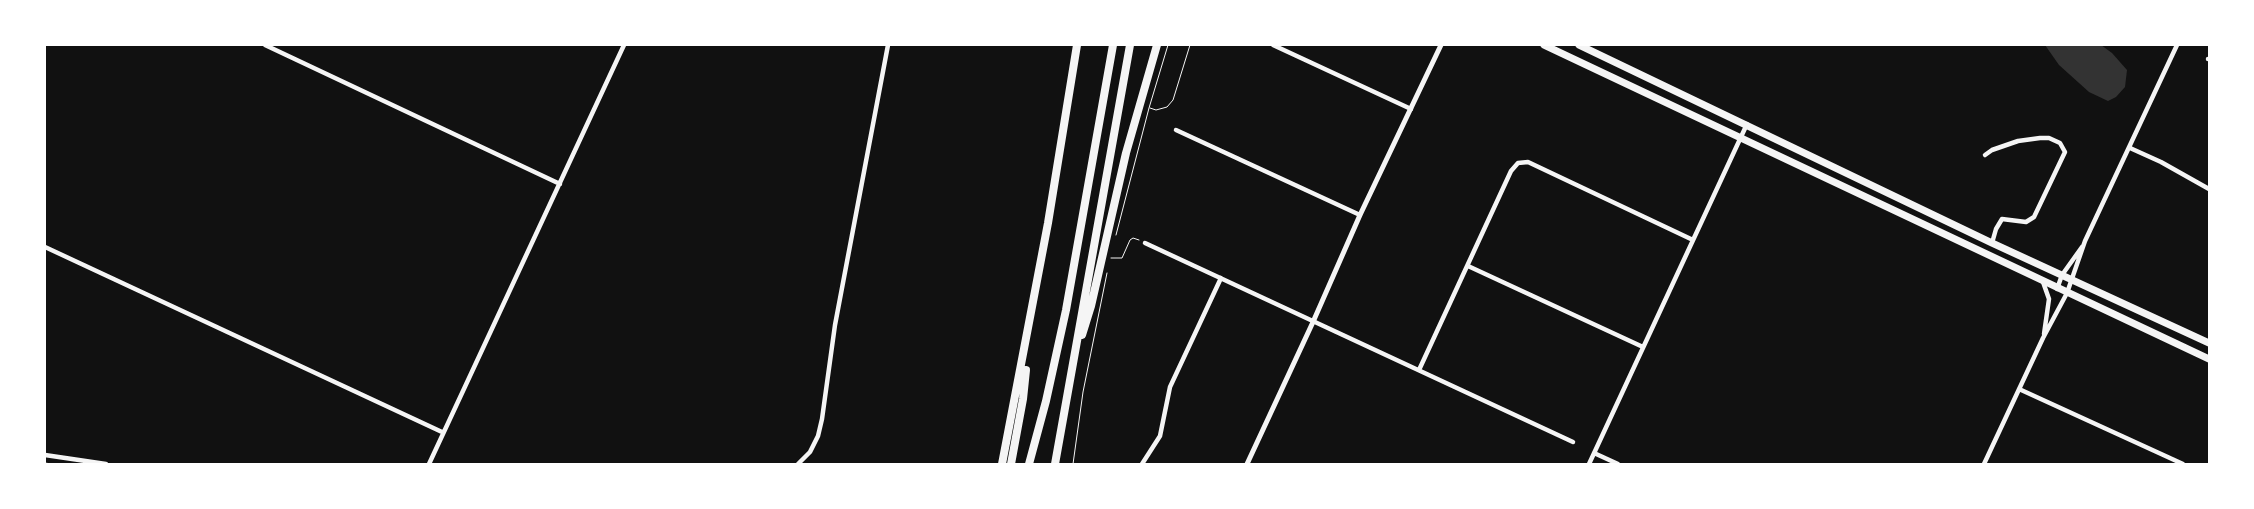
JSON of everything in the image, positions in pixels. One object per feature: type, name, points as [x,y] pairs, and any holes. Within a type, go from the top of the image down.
[{"type":"highway","points":[[1002,464],[1030,322],[1077,45]]},
{"type":"highway","points":[[1029,464],[1046,401],[1066,310],[1113,45]]},
{"type":"highway","points":[[1055,464],[1130,45]]},
{"type":"highway","points":[[1074,358],[1091,306],[1126,152],[1157,45]]},
{"type":"highway","points":[[1011,464],[1023,400],[1030,322]]},
{"type":"main road","points":[[1544,45],[2209,359]]},
{"type":"main road","points":[[1578,45],[1747,124],[1992,243],[2209,343]]},
{"type":"street","points":[[265,45],[560,184]]},
{"type":"street","points":[[429,464],[442,432],[624,45]]},
{"type":"street","points":[[798,464],[810,452],[818,436],[822,419],[835,325],[888,45]]},
{"type":"street","points":[[1273,45],[1411,109]]},
{"type":"street","points":[[1247,464],[1360,215],[1441,45]]},
{"type":"street","points":[[1984,464],[2043,338],[2067,293],[2086,241],[2176,45]]},
{"type":"street","points":[[1589,464],[1747,124]]},
{"type":"street","points":[[1176,130],[1360,215]]},
{"type":"street","points":[[1985,155],[1992,150],[2018,141],[2040,138],[2049,138],[2060,144],[2065,152],[2034,217],[2026,222],[2002,219],[1996,229],[1992,243]]},
{"type":"street","points":[[2130,148],[2161,162],[2209,189]]},
{"type":"street","points":[[1419,370],[1511,171],[1518,163],[1528,162],[1693,240]]},
{"type":"street","points":[[2057,288],[2062,275],[2086,241]]},
{"type":"street","points":[[1145,243],[1573,442]]},
{"type":"street","points":[[45,247],[442,432]]},
{"type":"street","points":[[1468,266],[1643,347]]},
{"type":"street","points":[[1142,464],[1160,436],[1170,387],[1221,278]]},
{"type":"street","points":[[2043,282],[2049,299],[2043,338]]},
{"type":"street","points":[[2019,389],[2183,464]]},
{"type":"street","points":[[1594,453],[1618,464]]},
{"type":"street","points":[[45,455],[106,464]]},
{"type":"path","points":[[1115,240],[1149,108],[1168,45]]},
{"type":"path","points":[[1149,108],[1156,110],[1167,107],[1173,100],[1190,45]]},
{"type":"path","points":[[1110,258],[1122,258],[1133,238],[1145,243]]},
{"type":"path","points":[[1073,464],[1083,392],[1108,267]]},
{"type":"path","points":[[45,463],[51,464]]},
{"type":"shaded area","points":[[2045,45],[2101,45],[2112,53],[2127,70],[2125,87],[2116,97],[2108,101],[2089,92],[2059,65]]}]
